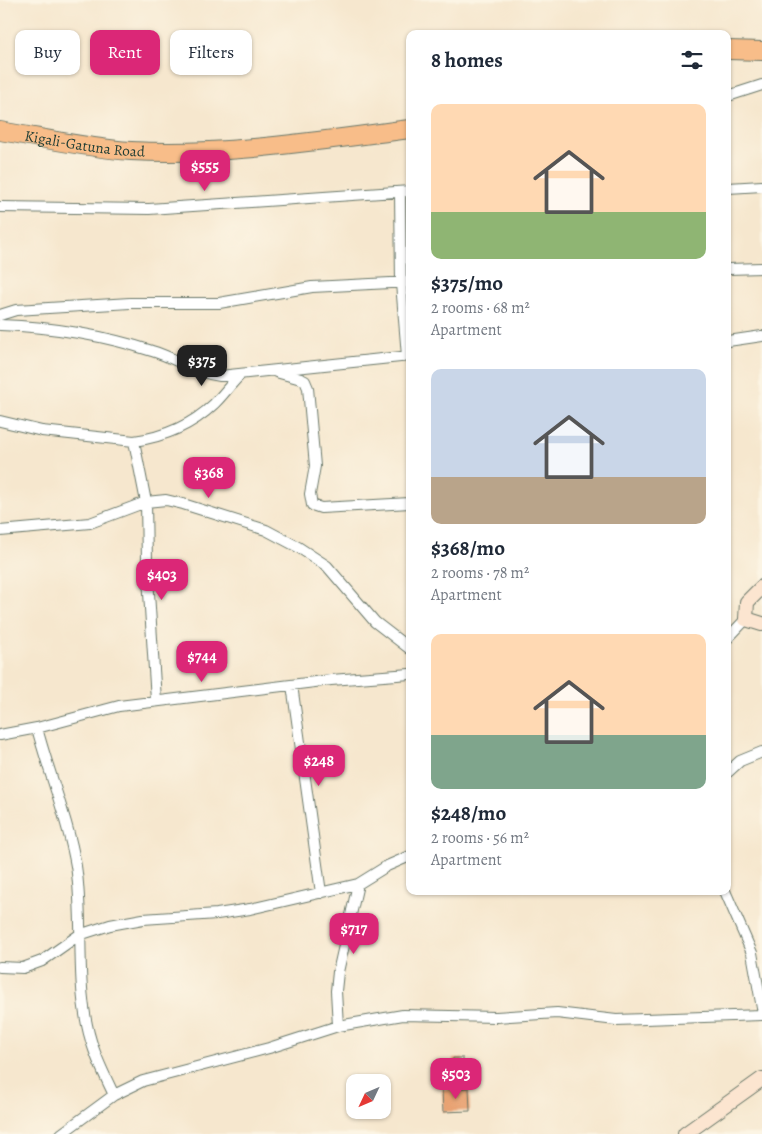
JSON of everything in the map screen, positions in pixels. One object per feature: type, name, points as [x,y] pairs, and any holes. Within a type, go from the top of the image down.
[{"type":"highway","points":[[731,50],[762,50]]},
{"type":"highway","name":"Kigali-Gatuna Road","points":[[0,131],[97,147],[160,151],[247,148],[406,129]]},
{"type":"street","points":[[731,95],[762,85]]},
{"type":"street","points":[[731,188],[762,186]]},
{"type":"street","points":[[0,207],[149,209],[405,192],[406,307]]},
{"type":"street","points":[[731,269],[762,268]]},
{"type":"street","points":[[0,315],[16,310],[130,303],[219,303],[312,288],[405,283]]},
{"type":"street","points":[[0,326],[27,326],[80,332],[152,351],[204,375],[240,375],[406,356]]},
{"type":"street","points":[[731,341],[762,336]]},
{"type":"street","points":[[270,371],[301,379],[305,381],[308,388],[315,466],[310,494],[312,505],[321,508],[406,503]]},
{"type":"street","points":[[0,421],[42,431],[134,441],[174,431],[190,422],[214,405],[240,375]]},
{"type":"street","points":[[134,441],[146,502],[147,562],[156,700]]},
{"type":"street","points":[[0,530],[90,523],[146,502],[166,500],[182,504],[266,530],[298,547],[327,566],[374,622],[406,646]]},
{"type":"street","points":[[731,635],[746,619],[747,602],[762,587]]},
{"type":"street","points":[[746,619],[762,624]]},
{"type":"street","points":[[0,735],[37,728],[119,706],[156,700],[406,674]]},
{"type":"street","points":[[292,685],[321,893]]},
{"type":"street","points":[[37,728],[51,778],[68,826],[76,869],[79,935],[87,1026],[96,1059],[114,1095]]},
{"type":"street","points":[[731,769],[740,761],[762,752]]},
{"type":"street","points":[[0,967],[23,968],[42,961],[79,935],[110,925],[143,919],[217,914],[358,884],[387,866],[406,858]]},
{"type":"street","points":[[338,1026],[336,991],[338,972],[358,884]]},
{"type":"street","points":[[727,895],[752,953],[762,1008]]},
{"type":"street","points":[[61,1134],[114,1095],[143,1081],[269,1048],[338,1026],[403,1015],[496,1017],[557,1013],[616,1020],[762,1015]]},
{"type":"street","points":[[685,1134],[762,1079]]},
{"type":"building","points":[[453,1058],[463,1058],[463,1074],[453,1074]]},
{"type":"building","points":[[469,1088],[470,1111],[443,1112],[442,1089]]}]
